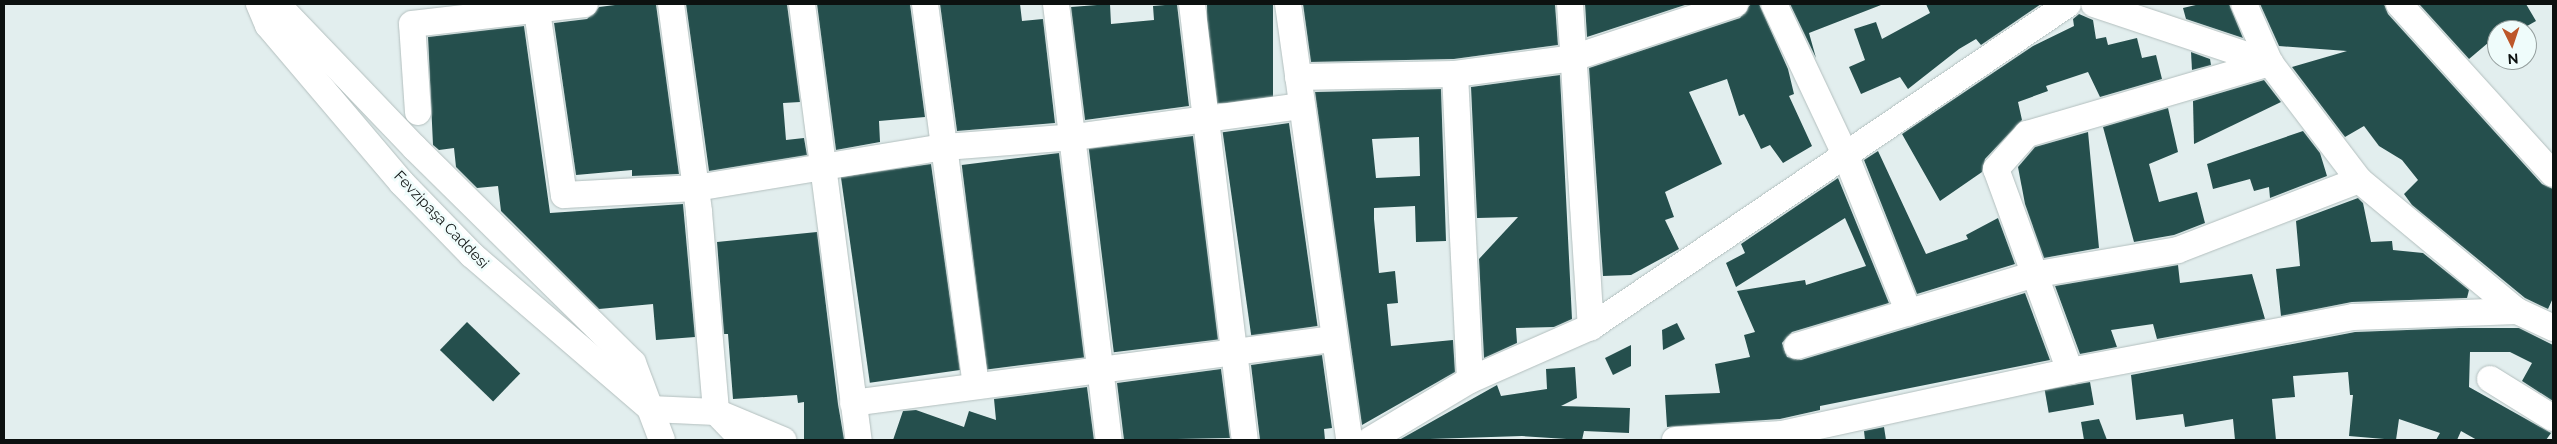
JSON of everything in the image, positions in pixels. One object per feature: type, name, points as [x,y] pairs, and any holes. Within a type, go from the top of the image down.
[{"type":"street","name":"Fevzipaşa Caddesi","points":[[259,4],[268,25],[402,182],[472,255],[651,409]]},
{"type":"street","name":"Fevzipaşa Caddesi","points":[[277,4],[415,148],[633,363],[651,409]]},
{"type":"street","points":[[418,112],[406,14],[586,4]]},
{"type":"street","points":[[671,4],[696,188],[716,412],[743,440]]},
{"type":"street","points":[[802,4],[859,440]]},
{"type":"street","points":[[925,4],[976,386]]},
{"type":"street","points":[[1056,4],[1074,137],[1109,440]]},
{"type":"street","points":[[1192,4],[1236,349],[1245,440]]},
{"type":"street","points":[[1288,4],[1332,339],[1349,440]]},
{"type":"street","points":[[1570,4],[1591,327]]},
{"type":"street","points":[[1298,77],[1455,74],[1573,58],[1735,4]]},
{"type":"street","points":[[1774,4],[1845,154],[1909,312]]},
{"type":"street","points":[[1370,440],[1470,380],[1591,327],[2068,4]]},
{"type":"street","points":[[2094,4],[2270,63]]},
{"type":"street","points":[[2244,4],[2270,63],[2359,180],[2517,311],[2553,328]]},
{"type":"street","points":[[2399,4],[2553,174]]},
{"type":"street","points":[[537,7],[564,195],[696,188],[824,165],[945,147],[1074,137],[1300,106]]},
{"type":"street","points":[[2070,371],[2032,275],[1996,169],[2028,134],[2270,63]]},
{"type":"street","points":[[1455,74],[1470,380]]},
{"type":"street","points":[[1797,346],[2032,275],[2178,250],[2359,180]]},
{"type":"street","points":[[1675,440],[1782,434],[2070,371],[2353,316],[2517,311]]},
{"type":"street","points":[[853,402],[1236,349],[1332,339]]},
{"type":"street","points":[[2490,379],[2553,418]]},
{"type":"street","points":[[662,440],[651,409],[716,412],[783,440]]},
{"type":"building","points":[[623,4],[656,4],[679,174],[632,176],[632,170],[576,175],[554,23],[587,19],[599,7]]},
{"type":"building","points":[[686,4],[787,4],[800,102],[783,103],[786,140],[804,138],[807,155],[709,171]]},
{"type":"building","points":[[817,4],[910,4],[925,117],[879,121],[880,142],[836,150]]},
{"type":"building","points":[[940,4],[1020,4],[1022,21],[1043,19],[1055,123],[957,131]]},
{"type":"building","points":[[1110,4],[1111,24],[1154,20],[1153,6],[1177,4],[1189,106],[1085,120],[1071,7]]},
{"type":"building","points":[[1207,4],[1273,4],[1273,103],[1207,103]]},
{"type":"building","points":[[1303,4],[1555,4],[1558,45],[1454,59],[1311,62]]},
{"type":"building","points":[[1585,4],[1688,4],[1587,37]]},
{"type":"building","points":[[1759,4],[1788,69],[1794,94],[1789,96],[1812,146],[1783,163],[1770,145],[1761,149],[1744,114],[1739,116],[1727,79],[1689,92],[1722,164],[1665,192],[1674,217],[1665,220],[1679,249],[1631,275],[1603,276],[1589,68],[1740,18],[1750,5]]},
{"type":"building","points":[[1790,4],[1881,5],[1809,33],[1816,58]]},
{"type":"building","points":[[1926,4],[2041,4],[1981,45],[1976,39],[1959,49],[1908,89],[1900,77],[1861,94],[1849,67],[1865,60],[1854,29],[1876,22],[1882,39],[1930,13]]},
{"type":"building","points":[[2200,4],[2229,4],[2243,38],[2186,19],[2183,8]]},
{"type":"building","points":[[2260,4],[2384,4],[2388,14],[2542,184],[2553,189],[2553,298],[2548,309],[2525,298],[2412,205],[2404,194],[2418,180],[2402,160],[2379,146],[2364,126],[2345,137],[2292,67],[2347,51],[2279,46]]},
{"type":"building","points":[[2419,4],[2526,4],[2535,20],[2487,20],[2487,44],[2469,59]]},
{"type":"building","points":[[2079,14],[2093,20],[2096,39],[2106,37],[2108,45],[2137,38],[2142,58],[2156,55],[2162,79],[2100,97],[2088,72],[2046,86],[2048,91],[2018,102],[2022,120],[1985,159],[1982,172],[1940,201],[1902,134],[2033,46],[2074,26],[2073,19]]},
{"type":"building","points":[[524,26],[550,213],[683,204],[695,337],[656,340],[653,304],[599,309],[501,211],[498,186],[477,188],[456,167],[454,148],[439,150],[433,145],[428,37]]},
{"type":"building","points":[[2191,52],[2210,59],[2211,65],[2192,70]]},
{"type":"building","points":[[1560,75],[1572,319],[1554,327],[1516,328],[1517,343],[1484,358],[1479,259],[1518,217],[1477,218],[1471,87]]},
{"type":"building","points":[[2264,80],[2281,102],[2194,144],[2193,101]]},
{"type":"building","points":[[1441,89],[1446,241],[1416,242],[1415,206],[1374,208],[1374,219],[1379,273],[1395,271],[1398,303],[1387,304],[1391,346],[1453,340],[1455,372],[1362,425],[1315,92]],"holes":[[[1419,137],[1420,176],[1376,178],[1372,139]]]},
{"type":"building","points":[[2168,108],[2178,152],[2149,164],[2159,202],[2197,192],[2205,223],[2174,235],[2134,242],[2103,127]]},
{"type":"building","points":[[1289,123],[1318,326],[1251,335],[1223,132]]},
{"type":"building","points":[[2303,131],[2320,153],[2327,176],[2270,198],[2269,187],[2254,191],[2250,179],[2213,189],[2207,164]]},
{"type":"building","points":[[2088,132],[2099,248],[2044,258],[2025,204],[2018,167],[2035,147]]},
{"type":"building","points":[[1193,136],[1218,339],[1114,352],[1089,149]]},
{"type":"building","points":[[1878,151],[1926,254],[1968,239],[1966,235],[1998,218],[2015,264],[1917,294],[1864,160]]},
{"type":"building","points":[[1059,153],[1084,357],[987,369],[962,165]]},
{"type":"building","points":[[931,164],[960,370],[870,383],[841,177]]},
{"type":"building","points":[[1838,178],[1889,303],[1792,332],[1782,343],[1787,357],[1801,360],[2025,293],[2050,360],[1820,406],[1820,410],[1780,419],[1667,427],[1665,395],[1720,393],[1715,364],[1750,357],[1744,335],[1755,332],[1737,291],[1805,280],[1806,285],[1866,266],[1845,218],[1736,287],[1726,263],[1745,253],[1741,244]]},
{"type":"building","points":[[2358,198],[2363,203],[2371,242],[2392,241],[2393,250],[2423,253],[2469,290],[2467,298],[2352,302],[2281,316],[2276,269],[2300,266],[2296,221]]},
{"type":"building","points":[[817,232],[844,439],[804,440],[804,402],[798,403],[797,395],[733,399],[728,334],[724,334],[717,242]]},
{"type":"building","points":[[2178,265],[2180,283],[2252,274],[2265,319],[2157,339],[2153,324],[2111,330],[2117,347],[2080,354],[2055,286]]},
{"type":"building","points":[[467,322],[520,373],[493,401],[440,350]]},
{"type":"building","points":[[1677,323],[1685,339],[1663,350],[1662,330]]},
{"type":"building","points":[[2519,328],[2553,345],[2553,401],[2522,381],[2532,363],[2510,352],[2470,352],[2469,387],[2551,433],[2546,440],[2477,440],[2461,431],[2457,440],[2436,440],[2440,433],[2399,419],[2396,440],[2349,436],[2353,395],[2350,395],[2348,372],[2293,376],[2295,397],[2272,399],[2276,440],[2235,440],[2233,419],[2185,427],[2183,414],[2136,420],[2131,375],[2355,332]]},
{"type":"building","points":[[1631,345],[1631,366],[1613,375],[1605,358]]},
{"type":"building","points":[[1322,355],[1332,428],[1324,429],[1325,440],[1260,440],[1251,365]]},
{"type":"building","points":[[1575,367],[1577,398],[1561,406],[1630,408],[1629,433],[1584,431],[1582,440],[1522,436],[1399,440],[1497,385],[1501,396],[1547,389],[1546,369]]},
{"type":"building","points":[[1221,369],[1230,438],[1124,440],[1117,383]]},
{"type":"building","points":[[2090,382],[2094,405],[2049,413],[2045,390]]},
{"type":"building","points":[[1087,387],[1094,440],[893,440],[903,411],[916,410],[964,427],[969,411],[996,420],[994,399]]},
{"type":"building","points":[[2099,419],[2107,440],[2084,440],[2081,422]]},
{"type":"building","points":[[1884,427],[1886,440],[1865,440],[1864,431]]}]
